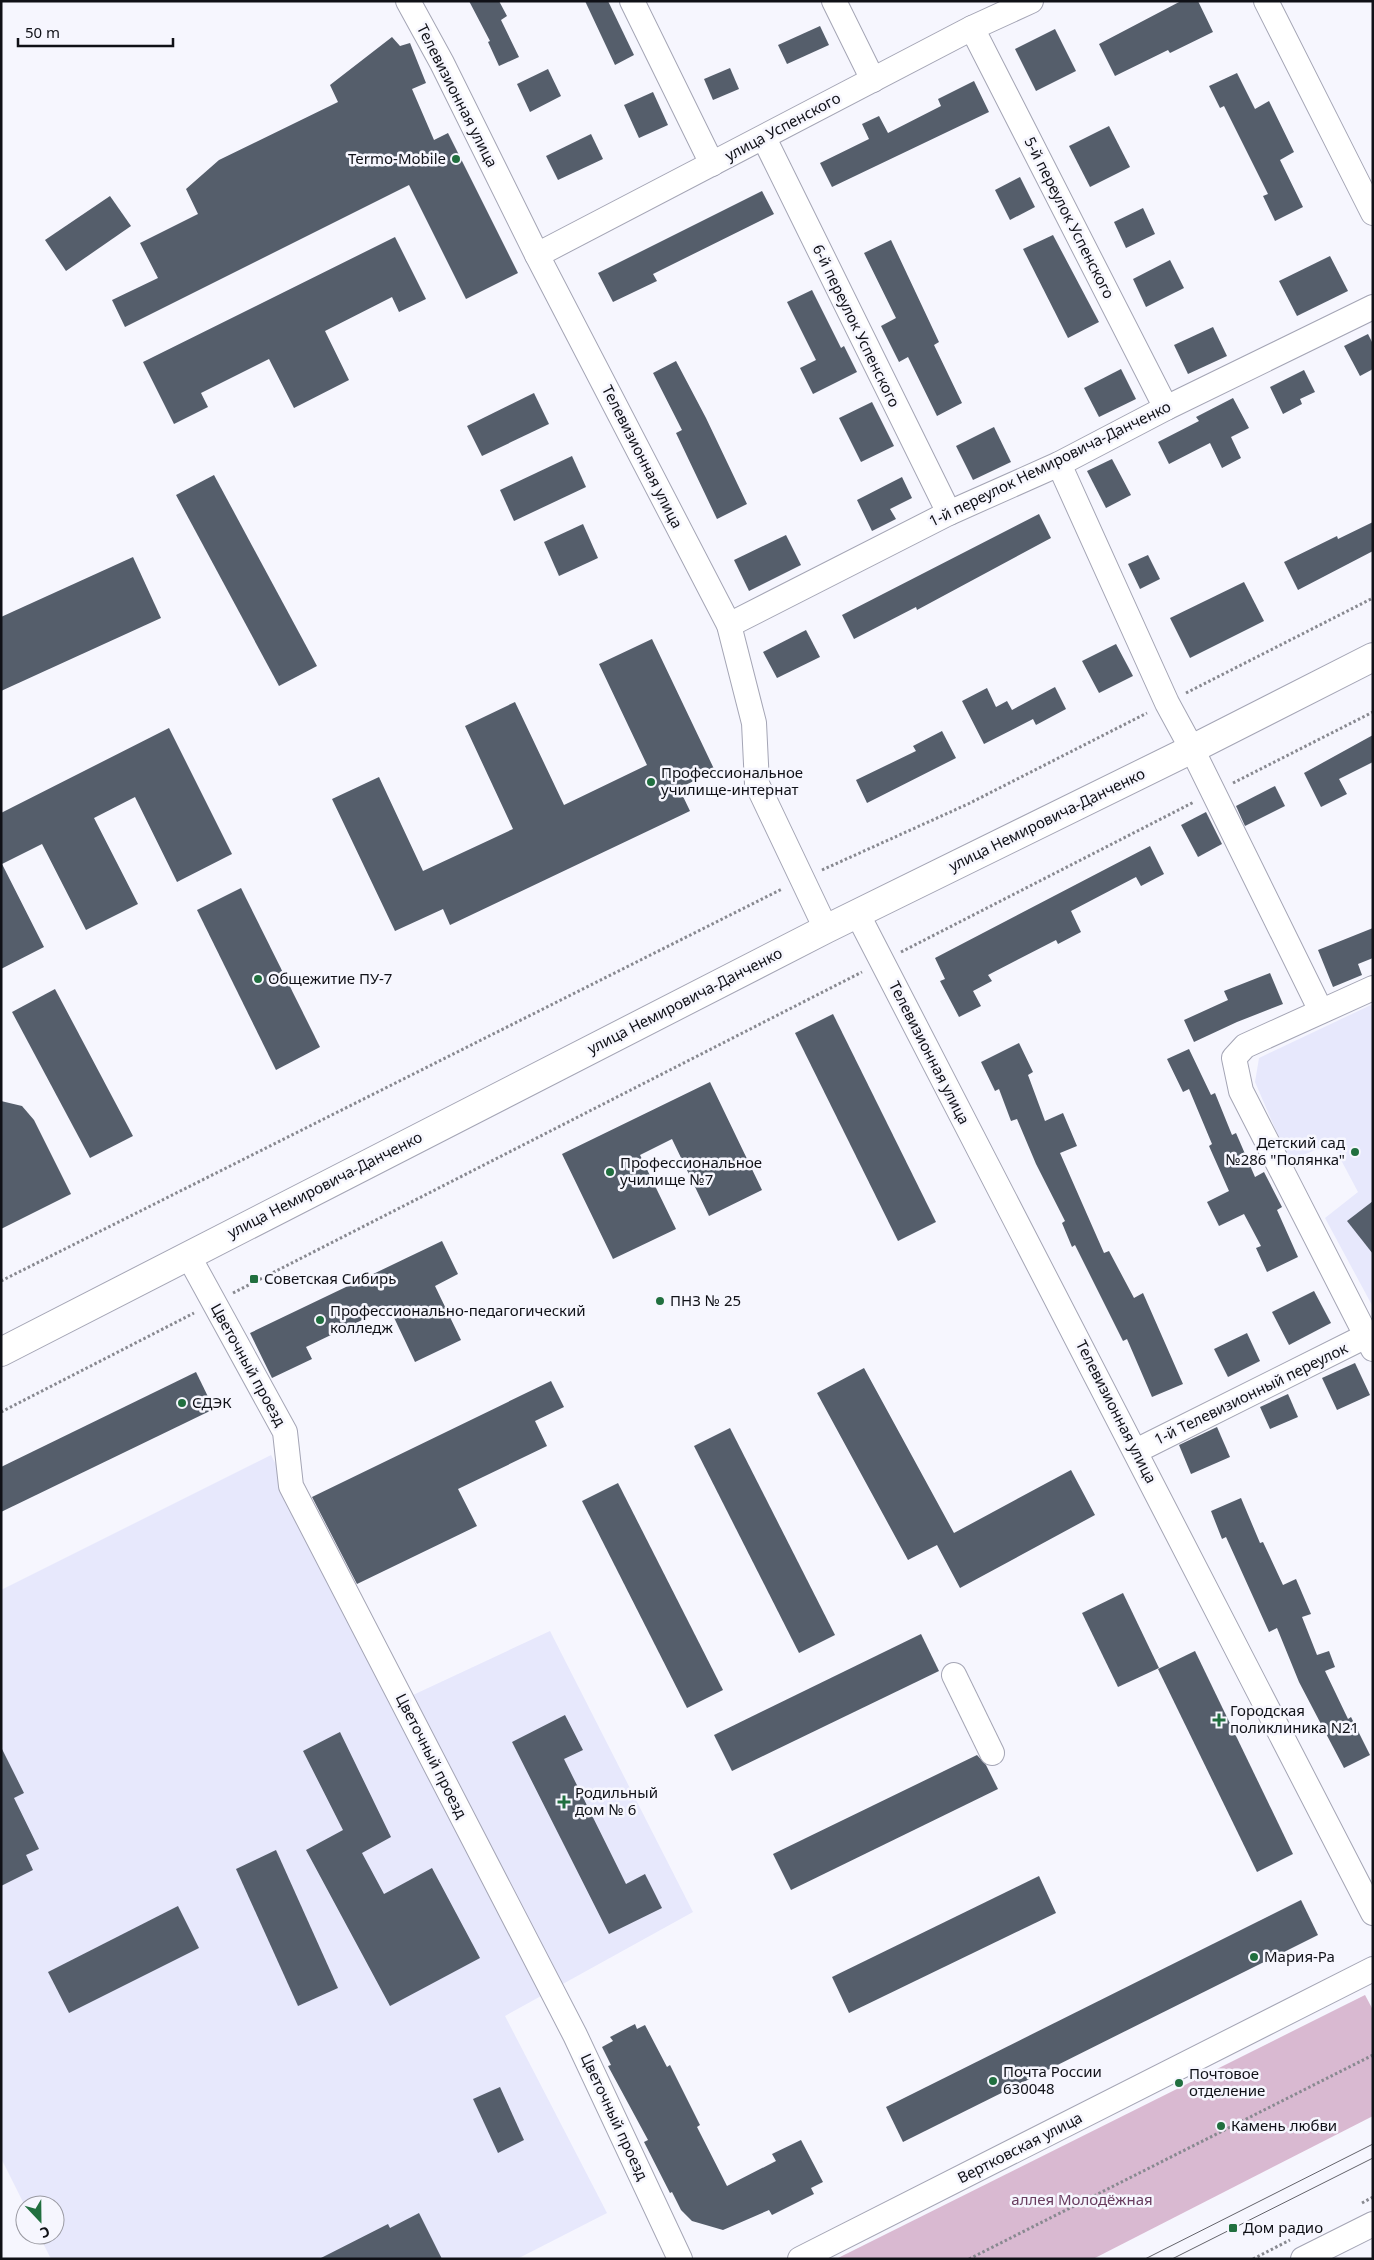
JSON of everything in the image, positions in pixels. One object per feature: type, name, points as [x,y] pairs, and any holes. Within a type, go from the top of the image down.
[{"type":"main road","name":"улица Немировича-Данченко","points":[[1,1352],[188,1254],[857,913],[1192,749],[1373,657]]},
{"type":"street","name":"Телевизионная улица","points":[[408,1],[442,63],[538,255],[729,625],[754,723],[757,784],[826,929]]},
{"type":"street","points":[[632,1],[712,164]]},
{"type":"street","points":[[834,1],[874,80]]},
{"type":"street","points":[[1266,1],[1373,213]]},
{"type":"street","name":"улица Успенского","points":[[538,255],[972,28],[1030,2]]},
{"type":"street","name":"5-й переулок Успенского","points":[[972,28],[1166,408]]},
{"type":"street","name":"6-й переулок Успенского","points":[[764,138],[949,514]]},
{"type":"street","name":"1-й переулок Немировича-Данченко","points":[[729,625],[949,514],[1060,464],[1166,408],[1373,307]]},
{"type":"street","points":[[1060,464],[1167,703],[1192,749],[1321,1011]]},
{"type":"street","name":"Телевизионная улица","points":[[857,913],[1373,1913]]},
{"type":"street","name":"1-й Телевизионный переулок","points":[[1136,1451],[1371,1340],[1241,1091],[1234,1058],[1245,1046],[1373,988]]},
{"type":"street","name":"Цветочный проезд","points":[[188,1254],[285,1432],[291,1486],[575,2035],[680,2259]]},
{"type":"street","points":[[954,1675],[992,1753]]},
{"type":"street","name":"Вертковская улица","points":[[800,2259],[1373,1968]]},
{"type":"street","points":[[1303,2259],[1373,2224]]},
{"type":"path","points":[[1,1282],[803,878],[968,804],[1373,598]]},
{"type":"path","points":[[1,1412],[1373,712]]},
{"type":"path","points":[[969,2259],[1373,2054]]},
{"type":"shaded area","name":"Детский сад №286 \"Полянка\"","points":[[1373,1004],[1373,1307],[1325,1218],[1358,1192],[1332,1143],[1289,1161],[1255,1082],[1259,1058]]},
{"type":"shaded area","points":[[271,1455],[398,1702],[550,1631],[693,1912],[505,2016],[607,2213],[517,2259],[51,2259],[44,2245],[65,2245],[65,2195],[20,2195],[1,2158],[1,1590]]},
{"type":"green space","name":"аллея Молодёжная","points":[[1365,1995],[1373,2010],[1373,2116],[1093,2259],[836,2259]]},
{"type":"building","points":[[469,1],[499,1],[507,16],[501,20],[519,57],[499,66],[488,42],[490,41]]},
{"type":"building","points":[[585,1],[608,1],[634,55],[615,65]]},
{"type":"building","points":[[1181,1],[1198,1],[1213,32],[1170,53],[1168,50],[1115,76],[1099,44]]},
{"type":"building","points":[[820,26],[829,45],[787,64],[778,45]]},
{"type":"building","points":[[1055,29],[1076,71],[1036,91],[1015,49]]},
{"type":"building","points":[[392,37],[400,46],[410,43],[426,83],[412,89],[434,140],[448,133],[518,273],[466,299],[409,185],[125,327],[112,300],[158,278],[140,243],[198,214],[186,189],[219,160],[338,102],[330,85]]},
{"type":"building","points":[[730,68],[739,89],[713,100],[704,79]]},
{"type":"building","points":[[548,69],[561,96],[530,112],[517,84]]},
{"type":"building","points":[[1237,73],[1255,109],[1269,101],[1294,152],[1280,160],[1303,207],[1275,221],[1263,196],[1268,194],[1224,106],[1220,108],[1209,86]]},
{"type":"building","points":[[974,81],[989,112],[832,187],[820,163],[869,139],[862,124],[879,116],[888,133],[941,106],[938,99]]},
{"type":"building","points":[[653,92],[668,125],[639,138],[624,105]]},
{"type":"building","points":[[1109,126],[1130,167],[1090,187],[1069,146]]},
{"type":"building","points":[[591,134],[603,159],[558,180],[546,156]]},
{"type":"building","points":[[1020,177],[1035,207],[1010,220],[995,190]]},
{"type":"building","points":[[762,191],[774,214],[653,274],[657,281],[613,302],[598,273]]},
{"type":"building","points":[[110,196],[131,226],[66,271],[45,240]]},
{"type":"building","points":[[1143,208],[1155,234],[1126,248],[1114,222]]},
{"type":"building","points":[[1053,235],[1099,322],[1068,338],[1023,249]]},
{"type":"building","points":[[395,237],[426,299],[399,312],[392,297],[325,331],[349,380],[294,408],[269,359],[201,393],[208,407],[174,424],[143,362]]},
{"type":"building","points":[[891,240],[939,342],[934,345],[962,403],[937,416],[908,357],[899,362],[881,326],[896,318],[864,253]]},
{"type":"building","points":[[1330,256],[1348,291],[1297,316],[1279,281]]},
{"type":"building","points":[[1170,260],[1184,288],[1146,307],[1133,279]]},
{"type":"building","points":[[812,290],[841,348],[844,346],[857,372],[813,394],[800,368],[816,360],[787,302]]},
{"type":"building","points":[[1213,327],[1227,356],[1188,374],[1174,345]]},
{"type":"building","points":[[1368,334],[1373,344],[1373,369],[1360,376],[1344,346]]},
{"type":"building","points":[[676,361],[706,418],[747,504],[717,519],[676,433],[682,430],[653,373]]},
{"type":"building","points":[[1121,369],[1136,399],[1099,417],[1084,388]]},
{"type":"building","points":[[1304,370],[1315,392],[1300,399],[1302,404],[1283,414],[1270,387]]},
{"type":"building","points":[[534,393],[549,424],[482,456],[467,426]]},
{"type":"building","points":[[1233,398],[1249,428],[1231,437],[1241,458],[1222,468],[1210,443],[1169,464],[1158,442],[1199,421],[1196,417]]},
{"type":"building","points":[[872,402],[894,446],[861,462],[839,418]]},
{"type":"building","points":[[994,427],[1011,462],[973,480],[956,446]]},
{"type":"building","points":[[572,456],[586,487],[514,521],[500,490]]},
{"type":"building","points":[[1112,459],[1131,495],[1106,508],[1087,471]]},
{"type":"building","points":[[214,475],[317,666],[279,686],[176,495]]},
{"type":"building","points":[[902,477],[912,498],[890,509],[896,519],[872,531],[857,500]]},
{"type":"building","points":[[1039,514],[1051,538],[917,610],[916,607],[854,639],[842,615]]},
{"type":"building","points":[[1373,522],[1373,551],[1298,590],[1284,562],[1337,536],[1338,539]]},
{"type":"building","points":[[583,524],[598,558],[559,576],[544,542]]},
{"type":"building","points":[[786,535],[801,565],[749,591],[734,560]]},
{"type":"building","points":[[1148,555],[1160,579],[1140,589],[1128,564]]},
{"type":"building","points":[[133,557],[161,618],[1,691],[1,617]]},
{"type":"building","points":[[1244,582],[1264,621],[1190,658],[1170,618]]},
{"type":"building","points":[[806,630],[820,657],[777,678],[763,652]]},
{"type":"building","name":"Профессиональное училище-интернат","points":[[652,639],[715,771],[679,788],[690,811],[450,925],[443,909],[395,931],[332,799],[379,777],[423,871],[513,829],[465,726],[515,702],[564,805],[647,765],[599,664]]},
{"type":"building","points":[[1116,644],[1133,676],[1099,693],[1082,661]]},
{"type":"building","points":[[1055,687],[1066,709],[1036,725],[1033,719],[984,744],[962,701],[987,688],[996,707],[1007,701],[1012,710]]},
{"type":"building","points":[[169,728],[232,854],[177,882],[135,797],[94,818],[138,904],[86,930],[42,844],[2,864],[44,947],[1,969],[1,813]]},
{"type":"building","points":[[942,731],[956,758],[867,803],[856,780],[916,751],[913,746]]},
{"type":"building","points":[[1373,735],[1373,762],[1339,779],[1347,794],[1321,807],[1304,773]]},
{"type":"building","points":[[1275,786],[1285,806],[1245,826],[1236,806]]},
{"type":"building","points":[[1206,812],[1222,844],[1198,857],[1181,825]]},
{"type":"building","points":[[1150,846],[1164,874],[1141,886],[1136,877],[1071,911],[1081,932],[1058,944],[1056,940],[988,975],[992,981],[973,991],[981,1006],[959,1017],[940,981],[945,979],[935,958]]},
{"type":"building","name":"Общежитие ПУ-7","points":[[241,888],[320,1047],[276,1070],[197,910]]},
{"type":"building","points":[[1373,928],[1373,958],[1358,964],[1362,975],[1333,987],[1318,950]]},
{"type":"building","points":[[1270,973],[1283,1004],[1237,1022],[1194,1042],[1184,1020],[1228,1000],[1224,991]]},
{"type":"building","points":[[55,989],[133,1136],[90,1158],[12,1012]]},
{"type":"building","points":[[833,1014],[936,1222],[898,1241],[795,1033]]},
{"type":"building","points":[[1019,1043],[1033,1072],[1028,1075],[1045,1121],[1063,1113],[1077,1146],[1060,1153],[1104,1253],[1109,1251],[1134,1298],[1143,1293],[1183,1384],[1152,1397],[1127,1339],[1123,1341],[1075,1245],[1072,1247],[1062,1223],[1065,1221],[1036,1164],[1017,1119],[1011,1121],[999,1089],[995,1091],[981,1062]]},
{"type":"building","points":[[1189,1049],[1211,1095],[1215,1093],[1232,1135],[1236,1133],[1255,1177],[1264,1172],[1282,1207],[1277,1210],[1298,1257],[1267,1272],[1256,1248],[1261,1246],[1244,1214],[1219,1226],[1207,1202],[1229,1191],[1209,1146],[1212,1144],[1189,1089],[1183,1092],[1167,1059]]},
{"type":"building","name":"Профессиональное училище №7","points":[[710,1082],[762,1190],[709,1216],[672,1139],[640,1155],[676,1229],[613,1259],[562,1154]]},
{"type":"building","points":[[1,1101],[22,1106],[34,1120],[71,1194],[1,1229]]},
{"type":"building","points":[[1373,1201],[1373,1254],[1347,1221]]},
{"type":"building","name":"Профессионально-педагогический колледж","points":[[442,1241],[458,1274],[435,1286],[461,1340],[415,1362],[389,1307],[306,1347],[312,1359],[272,1378],[250,1333]]},
{"type":"building","points":[[1314,1291],[1331,1323],[1289,1345],[1272,1312]]},
{"type":"building","points":[[1247,1333],[1260,1361],[1228,1377],[1214,1349]]},
{"type":"building","points":[[1355,1363],[1370,1395],[1337,1410],[1322,1378]]},
{"type":"building","points":[[864,1368],[954,1533],[1071,1470],[1095,1515],[960,1588],[937,1545],[908,1560],[817,1393]]},
{"type":"building","points":[[196,1372],[214,1409],[1,1512],[1,1467]]},
{"type":"building","points":[[551,1381],[564,1407],[535,1421],[547,1446],[458,1489],[477,1526],[357,1584],[312,1497]]},
{"type":"building","points":[[1288,1394],[1298,1417],[1270,1429],[1260,1407]]},
{"type":"building","points":[[1217,1427],[1230,1457],[1191,1474],[1179,1445]]},
{"type":"building","points":[[730,1428],[835,1635],[799,1653],[694,1446]]},
{"type":"building","points":[[618,1483],[723,1690],[687,1708],[582,1501]]},
{"type":"building","points":[[1241,1498],[1260,1543],[1263,1542],[1283,1585],[1296,1579],[1311,1614],[1302,1617],[1317,1655],[1329,1651],[1335,1667],[1325,1671],[1348,1719],[1351,1717],[1370,1755],[1344,1768],[1299,1682],[1277,1628],[1269,1632],[1226,1537],[1222,1539],[1211,1511]]},
{"type":"building","points":[[1123,1593],[1159,1668],[1118,1687],[1082,1613]]},
{"type":"building","points":[[921,1634],[939,1671],[732,1771],[714,1735]]},
{"type":"building","points":[[1195,1651],[1293,1854],[1257,1872],[1158,1669]]},
{"type":"building","points":[[565,1715],[583,1750],[564,1759],[626,1884],[645,1874],[662,1908],[609,1934],[512,1742]]},
{"type":"building","points":[[340,1732],[391,1837],[362,1853],[384,1894],[432,1868],[480,1958],[390,2006],[306,1850],[343,1830],[303,1751]]},
{"type":"building","points":[[1,1747],[24,1793],[14,1798],[39,1849],[26,1855],[33,1870],[1,1886]]},
{"type":"building","points":[[977,1755],[986,1765],[998,1789],[791,1890],[773,1854]]},
{"type":"building","points":[[276,1850],[338,1988],[298,2006],[236,1869]]},
{"type":"building","points":[[1039,1876],[1056,1913],[849,2013],[832,1977]]},
{"type":"building","points":[[1301,1900],[1318,1935],[903,2142],[886,2107]]},
{"type":"building","points":[[178,1906],[199,1948],[69,2013],[48,1972]]},
{"type":"building","points":[[635,2024],[637,2029],[645,2025],[667,2067],[670,2065],[700,2125],[697,2127],[727,2186],[776,2161],[772,2154],[801,2140],[823,2182],[811,2188],[814,2194],[772,2215],[769,2210],[723,2230],[692,2221],[681,2210],[672,2192],[670,2193],[644,2142],[648,2140],[608,2066],[611,2065],[602,2047],[613,2041],[610,2037]]},
{"type":"building","points":[[500,2087],[524,2140],[498,2153],[473,2099]]},
{"type":"building","points":[[419,2213],[442,2259],[319,2259],[388,2224],[390,2228]]},
{"type":"tram line","points":[[1145,2259],[1373,2144]]},
{"type":"tram line","points":[[1172,2259],[1373,2158]]},
{"type":"place","name":"Termo-Mobile","points":[[456,159]]},
{"type":"place","name":"Профессиональное училище-интернат","points":[[651,782]]},
{"type":"place","name":"Общежитие ПУ-7","points":[[258,979]]},
{"type":"place","name":"Детский сад №286 \"Полянка\"","points":[[1355,1152]]},
{"type":"place","name":"Профессиональное училище №7","points":[[610,1172]]},
{"type":"place","name":"Советская Сибирь","points":[[254,1279]]},
{"type":"place","name":"ПНЗ № 25","points":[[660,1301]]},
{"type":"place","name":"Профессионально-педагогический колледж","points":[[320,1320]]},
{"type":"place","name":"СДЭК","points":[[182,1403]]},
{"type":"place","name":"Городская поликлиника N21","points":[[1219,1720]]},
{"type":"place","name":"Родильный дом № 6","points":[[564,1802]]},
{"type":"place","name":"Мария-Ра","points":[[1254,1957]]},
{"type":"place","name":"Почта России 630048","points":[[993,2081]]},
{"type":"place","name":"Почтовое отделение","points":[[1179,2083]]},
{"type":"place","name":"Камень любви","points":[[1221,2126]]},
{"type":"place","name":"Дом радио","points":[[1233,2228]]}]
